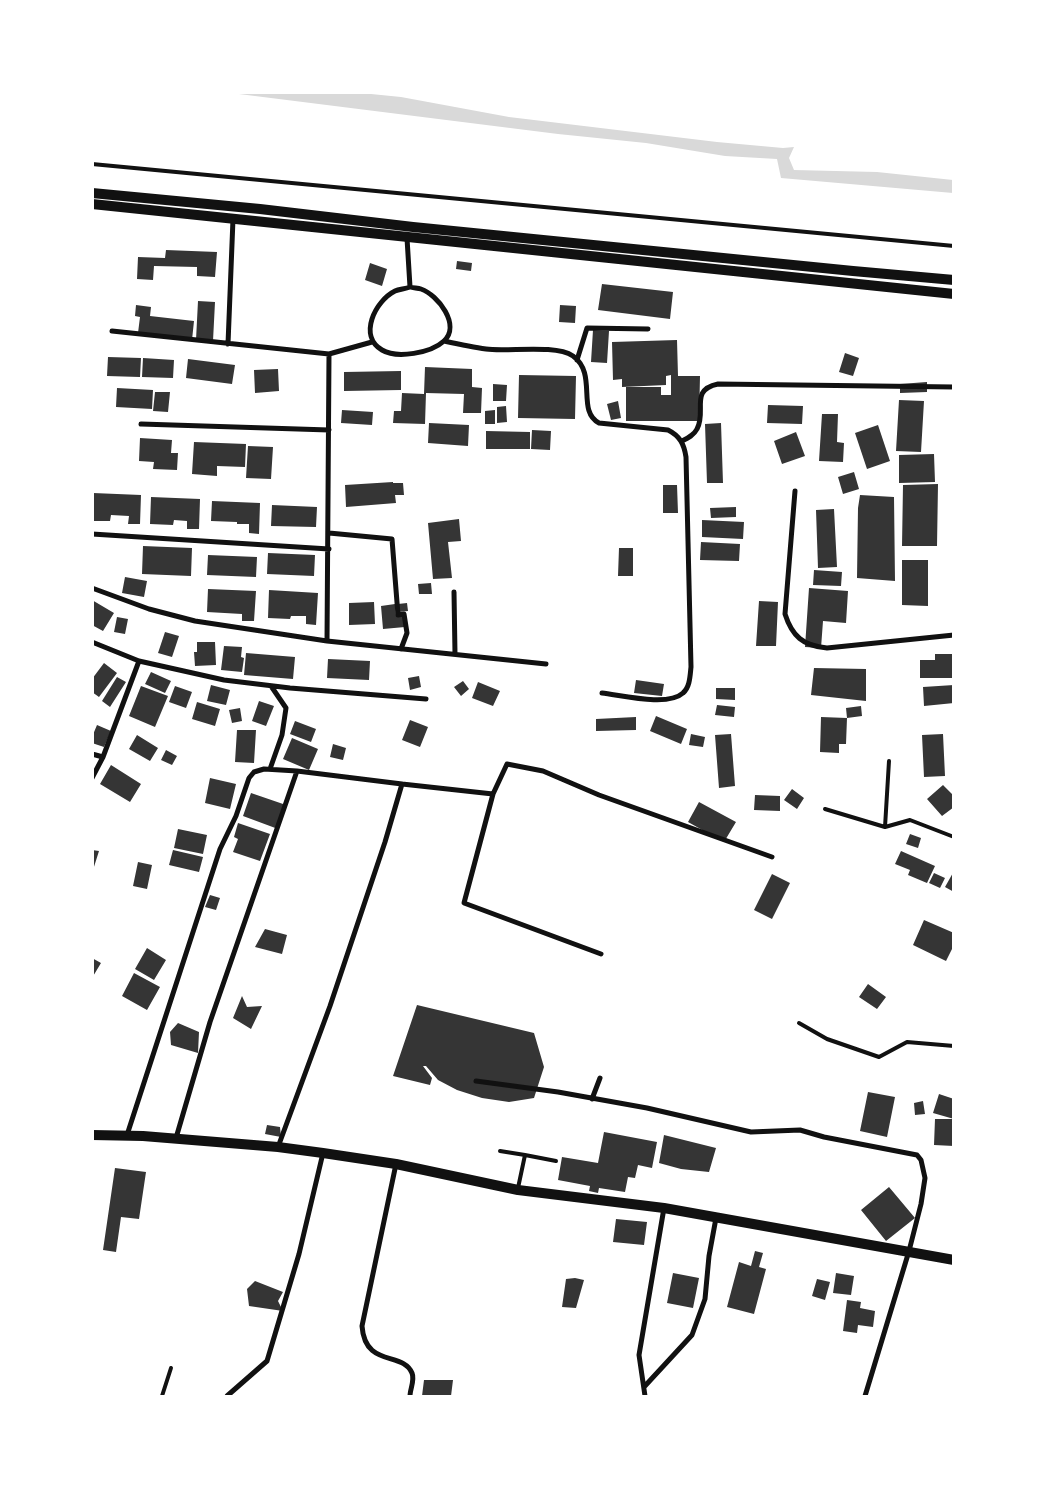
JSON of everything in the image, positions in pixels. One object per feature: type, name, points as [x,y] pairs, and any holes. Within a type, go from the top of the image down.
[{"type":"main road","points":[[92,193],[260,209],[442,230],[954,280]]},
{"type":"main road","points":[[92,204],[954,294]]},
{"type":"main road","points":[[92,1135],[176,1138],[323,1153],[396,1164],[518,1190],[664,1208],[954,1260]]},
{"type":"street","points":[[228,344],[233,219]]},
{"type":"street","points":[[407,238],[410,287]]},
{"type":"street","points":[[410,287],[422,290],[443,307],[449,321],[449,332],[444,341],[429,350],[406,354],[390,354],[372,342],[369,328],[373,314],[384,299],[394,292],[410,287]]},
{"type":"street","points":[[577,360],[587,328],[648,329]]},
{"type":"street","points":[[112,331],[329,354],[372,342]]},
{"type":"street","points":[[444,341],[487,349],[562,351],[577,360],[586,376],[589,414],[593,420],[599,423],[668,430],[676,434],[691,436]]},
{"type":"street","points":[[327,641],[329,354]]},
{"type":"street","points":[[682,441],[691,436],[698,428],[701,397],[704,390],[711,385],[954,386]]},
{"type":"street","points":[[141,424],[329,430]]},
{"type":"street","points":[[602,693],[651,700],[666,700],[683,694],[687,688],[691,667],[686,457],[682,441],[676,434]]},
{"type":"street","points":[[795,490],[786,614],[790,629],[800,640],[814,647],[827,648],[954,636]]},
{"type":"street","points":[[329,533],[392,539],[398,615],[404,614],[407,633],[401,649]]},
{"type":"street","points":[[92,534],[329,549]]},
{"type":"street","points":[[92,588],[149,609],[195,621],[327,641],[546,664]]},
{"type":"street","points":[[454,592],[455,654]]},
{"type":"street","points":[[92,642],[139,661],[224,680],[271,686],[426,699]]},
{"type":"street","points":[[92,778],[103,757],[139,661]]},
{"type":"street","points":[[270,769],[282,735],[286,708],[271,686]]},
{"type":"street","points":[[92,754],[103,757]]},
{"type":"street","points":[[602,954],[464,903],[493,794],[507,764],[543,772],[599,795],[772,857]]},
{"type":"street","points":[[126,1135],[220,849],[236,816],[249,778],[254,772],[270,769],[297,771],[493,794]]},
{"type":"street","points":[[176,1138],[210,1022],[297,771]]},
{"type":"street","points":[[278,1147],[330,1006],[385,842],[402,784]]},
{"type":"street","points":[[592,1099],[600,1078]]},
{"type":"street","points":[[476,1080],[647,1108],[751,1132],[800,1130],[824,1137],[916,1156],[921,1160],[926,1178],[909,1251],[865,1396]]},
{"type":"street","points":[[227,1396],[267,1361],[299,1254],[323,1153]]},
{"type":"street","points":[[396,1164],[362,1326],[365,1344],[371,1350],[404,1365],[412,1372],[410,1396]]},
{"type":"street","points":[[645,1396],[639,1355],[664,1208]]},
{"type":"street","points":[[644,1387],[692,1335],[705,1299],[709,1256],[716,1217]]},
{"type":"lane","points":[[92,164],[954,246]]},
{"type":"lane","points":[[885,827],[890,761]]},
{"type":"lane","points":[[824,809],[885,827],[910,820],[954,837]]},
{"type":"lane","points":[[799,1023],[827,1039],[879,1057],[907,1042],[954,1046]]},
{"type":"lane","points":[[500,1151],[556,1162]]},
{"type":"lane","points":[[518,1190],[525,1155]]},
{"type":"lane","points":[[162,1396],[170,1368]]},
{"type":"shaded area","points":[[231,93],[361,93],[401,97],[509,117],[717,142],[783,148],[794,147],[789,158],[794,170],[877,172],[953,180],[953,193],[781,178],[777,159],[725,156],[646,143],[558,134]]},
{"type":"building","points":[[166,250],[217,252],[215,277],[197,276],[197,267],[154,266],[153,280],[137,279],[138,257],[165,258]]},
{"type":"building","points":[[457,261],[472,263],[471,271],[456,269]]},
{"type":"building","points":[[370,263],[387,269],[382,286],[365,280]]},
{"type":"building","points":[[602,284],[673,292],[670,319],[598,310]]},
{"type":"building","points":[[198,301],[215,302],[213,341],[196,340]]},
{"type":"building","points":[[136,305],[151,307],[150,316],[194,321],[192,340],[138,333],[140,317],[135,316]]},
{"type":"building","points":[[560,305],[576,306],[575,323],[559,322]]},
{"type":"building","points":[[593,330],[609,331],[607,363],[591,362]]},
{"type":"building","points":[[677,340],[678,376],[700,376],[699,421],[626,421],[626,387],[661,387],[661,395],[671,395],[671,375],[666,376],[666,385],[622,387],[622,379],[613,380],[612,342]]},
{"type":"building","points":[[845,353],[859,358],[853,376],[839,372]]},
{"type":"building","points":[[108,357],[141,358],[140,377],[107,376]]},
{"type":"building","points":[[143,358],[174,360],[173,378],[142,377]]},
{"type":"building","points":[[188,359],[235,365],[232,384],[186,378]]},
{"type":"building","points":[[425,367],[472,369],[472,387],[482,388],[481,413],[463,413],[464,394],[426,393],[425,424],[393,423],[394,411],[401,411],[402,393],[424,394]]},
{"type":"building","points":[[278,369],[279,391],[255,393],[254,370]]},
{"type":"building","points":[[401,371],[401,390],[344,391],[344,372]]},
{"type":"building","points":[[519,375],[576,376],[575,419],[518,418]]},
{"type":"building","points":[[927,382],[927,392],[900,393],[900,384]]},
{"type":"building","points":[[493,384],[507,385],[506,401],[493,401]]},
{"type":"building","points":[[117,388],[153,390],[152,409],[116,407]]},
{"type":"building","points":[[155,392],[170,392],[168,412],[153,411]]},
{"type":"building","points":[[899,400],[924,401],[921,452],[896,451]]},
{"type":"building","points":[[618,401],[621,418],[611,420],[607,404]]},
{"type":"building","points":[[768,405],[803,406],[802,424],[767,423]]},
{"type":"building","points":[[506,406],[507,422],[497,423],[497,407]]},
{"type":"building","points":[[342,410],[373,412],[372,425],[341,423]]},
{"type":"building","points":[[495,410],[495,424],[485,424],[485,411]]},
{"type":"building","points":[[822,414],[838,414],[837,442],[844,443],[843,462],[819,461]]},
{"type":"building","points":[[429,423],[469,425],[468,446],[428,443]]},
{"type":"building","points":[[721,423],[723,483],[707,483],[705,424]]},
{"type":"building","points":[[878,425],[890,461],[867,469],[855,433]]},
{"type":"building","points":[[532,430],[551,431],[550,450],[531,449]]},
{"type":"building","points":[[486,431],[530,432],[530,449],[486,449]]},
{"type":"building","points":[[796,432],[805,456],[782,464],[774,441]]},
{"type":"building","points":[[140,438],[172,440],[171,453],[178,453],[177,470],[153,469],[154,462],[139,461]]},
{"type":"building","points":[[194,442],[246,444],[245,467],[217,466],[217,476],[192,474]]},
{"type":"building","points":[[248,446],[273,447],[271,479],[246,478]]},
{"type":"building","points":[[934,454],[935,482],[899,483],[899,455]]},
{"type":"building","points":[[854,472],[859,489],[843,494],[838,477]]},
{"type":"building","points":[[403,483],[404,495],[395,495],[396,503],[346,507],[345,485]]},
{"type":"building","points":[[938,484],[937,546],[902,546],[903,485]]},
{"type":"building","points":[[663,485],[677,485],[678,513],[663,513]]},
{"type":"building","points":[[93,493],[141,495],[140,524],[128,524],[129,516],[111,515],[110,521],[92,521]]},
{"type":"building","points":[[860,495],[894,497],[895,581],[857,578],[858,508]]},
{"type":"building","points":[[151,497],[200,499],[199,529],[187,529],[187,521],[174,520],[173,525],[150,524]]},
{"type":"building","points":[[212,501],[260,503],[259,534],[249,533],[249,524],[211,521]]},
{"type":"building","points":[[272,505],[317,507],[316,527],[271,526]]},
{"type":"building","points":[[736,507],[736,517],[711,518],[710,508]]},
{"type":"building","points":[[834,509],[837,567],[818,568],[816,510]]},
{"type":"building","points":[[459,519],[461,541],[448,542],[452,578],[433,579],[428,523]]},
{"type":"building","points":[[702,520],[744,522],[743,539],[702,537]]},
{"type":"building","points":[[701,542],[740,544],[739,561],[700,560]]},
{"type":"building","points":[[143,546],[192,548],[191,576],[142,574]]},
{"type":"building","points":[[619,548],[633,548],[633,576],[618,576]]},
{"type":"building","points":[[268,553],[315,555],[314,576],[267,574]]},
{"type":"building","points":[[208,555],[257,557],[256,577],[207,575]]},
{"type":"building","points":[[902,560],[928,560],[928,606],[902,605]]},
{"type":"building","points":[[814,570],[842,572],[841,586],[813,585]]},
{"type":"building","points":[[125,577],[147,581],[144,597],[122,593]]},
{"type":"building","points":[[431,583],[432,594],[419,594],[418,584]]},
{"type":"building","points":[[809,588],[848,591],[846,623],[823,621],[821,648],[805,647]]},
{"type":"building","points":[[208,589],[256,591],[254,621],[242,621],[242,614],[207,612]]},
{"type":"building","points":[[269,590],[318,593],[316,625],[306,624],[306,616],[291,616],[290,619],[268,618]]},
{"type":"building","points":[[92,600],[114,613],[103,631],[92,625]]},
{"type":"building","points":[[759,601],[778,602],[776,646],[756,646]]},
{"type":"building","points":[[374,602],[375,624],[349,625],[349,603]]},
{"type":"building","points":[[407,603],[408,611],[399,612],[398,604]]},
{"type":"building","points":[[395,604],[396,616],[404,615],[405,627],[383,629],[381,606]]},
{"type":"building","points":[[117,617],[128,619],[125,634],[114,632]]},
{"type":"building","points":[[165,632],[179,636],[172,657],[158,653]]},
{"type":"building","points":[[197,642],[215,642],[216,665],[195,666],[194,652],[197,652]]},
{"type":"building","points":[[224,646],[242,647],[241,657],[244,658],[242,672],[221,670]]},
{"type":"building","points":[[246,653],[295,657],[293,679],[244,675]]},
{"type":"building","points":[[935,654],[954,654],[954,678],[920,678],[920,660],[935,660]]},
{"type":"building","points":[[328,659],[370,661],[369,680],[327,678]]},
{"type":"building","points":[[104,663],[117,673],[99,697],[92,692],[92,679]]},
{"type":"building","points":[[814,668],[866,669],[866,701],[811,695]]},
{"type":"building","points":[[151,672],[171,681],[165,693],[145,684]]},
{"type":"building","points":[[419,676],[421,687],[410,690],[408,678]]},
{"type":"building","points":[[117,677],[126,682],[110,707],[102,701]]},
{"type":"building","points":[[636,680],[664,684],[662,696],[634,693]]},
{"type":"building","points":[[463,681],[469,689],[461,696],[454,687]]},
{"type":"building","points":[[478,682],[500,691],[493,706],[472,698]]},
{"type":"building","points":[[211,685],[230,690],[226,705],[207,701]]},
{"type":"building","points":[[954,685],[954,703],[924,706],[923,687]]},
{"type":"building","points":[[141,686],[168,696],[155,727],[129,716]]},
{"type":"building","points":[[175,686],[192,692],[186,708],[169,702]]},
{"type":"building","points":[[716,688],[735,688],[735,700],[716,699]]},
{"type":"building","points":[[259,701],[274,706],[266,726],[252,721]]},
{"type":"building","points":[[197,702],[220,709],[215,726],[192,719]]},
{"type":"building","points":[[717,705],[735,707],[734,717],[715,715]]},
{"type":"building","points":[[861,706],[862,716],[847,718],[846,708]]},
{"type":"building","points":[[240,708],[242,721],[232,723],[229,710]]},
{"type":"building","points":[[656,716],[687,729],[681,744],[650,731]]},
{"type":"building","points":[[636,717],[636,730],[596,731],[596,719]]},
{"type":"building","points":[[821,717],[847,718],[846,744],[839,744],[839,753],[820,752]]},
{"type":"building","points":[[410,720],[428,727],[420,747],[402,740]]},
{"type":"building","points":[[295,721],[316,729],[311,742],[290,734]]},
{"type":"building","points":[[97,725],[111,731],[104,747],[92,743],[92,737]]},
{"type":"building","points":[[237,730],[256,730],[254,763],[235,762]]},
{"type":"building","points":[[691,734],[705,737],[703,747],[689,745]]},
{"type":"building","points":[[731,734],[735,786],[719,788],[715,735]]},
{"type":"building","points":[[943,734],[945,776],[924,777],[922,735]]},
{"type":"building","points":[[137,735],[158,748],[150,761],[129,749]]},
{"type":"building","points":[[292,738],[318,749],[309,770],[283,759]]},
{"type":"building","points":[[333,744],[346,748],[343,760],[330,757]]},
{"type":"building","points":[[166,750],[177,756],[172,765],[161,760]]},
{"type":"building","points":[[111,765],[141,784],[130,802],[100,784]]},
{"type":"building","points":[[210,778],[236,784],[230,809],[205,803]]},
{"type":"building","points":[[943,785],[954,796],[954,807],[942,816],[927,799]]},
{"type":"building","points":[[792,789],[804,798],[797,809],[784,800]]},
{"type":"building","points":[[251,793],[286,805],[278,829],[243,816]]},
{"type":"building","points":[[755,795],[780,796],[780,811],[754,810]]},
{"type":"building","points":[[699,802],[736,822],[724,842],[688,822]]},
{"type":"building","points":[[238,823],[270,834],[260,861],[233,852],[238,839],[234,837]]},
{"type":"building","points":[[178,829],[207,835],[203,854],[174,848]]},
{"type":"building","points":[[910,834],[921,838],[918,848],[906,844]]},
{"type":"building","points":[[92,850],[99,851],[93,870],[92,870]]},
{"type":"building","points":[[173,850],[203,857],[199,872],[169,865]]},
{"type":"building","points":[[901,851],[935,866],[927,883],[908,875],[910,870],[895,864]]},
{"type":"building","points":[[138,862],[152,865],[147,889],[133,886]]},
{"type":"building","points":[[954,871],[954,892],[945,887]]},
{"type":"building","points":[[934,873],[945,878],[940,888],[929,883]]},
{"type":"building","points":[[772,874],[790,883],[772,919],[754,910]]},
{"type":"building","points":[[210,895],[220,898],[216,910],[205,907]]},
{"type":"building","points":[[924,920],[954,933],[954,945],[946,961],[913,945]]},
{"type":"building","points":[[265,929],[287,935],[282,954],[255,947]]},
{"type":"building","points":[[147,948],[166,960],[154,980],[135,969]]},
{"type":"building","points":[[92,958],[101,963],[92,978]]},
{"type":"building","points":[[134,973],[160,987],[147,1010],[122,996]]},
{"type":"building","points":[[868,984],[886,997],[877,1009],[859,997]]},
{"type":"building","points":[[242,996],[247,1007],[262,1006],[251,1029],[233,1018]]},
{"type":"building","points":[[417,1005],[534,1033],[544,1067],[534,1098],[509,1102],[482,1098],[457,1090],[438,1080],[426,1066],[423,1066],[432,1078],[430,1085],[393,1076]]},
{"type":"building","points":[[178,1023],[199,1032],[198,1053],[171,1045],[170,1032]]},
{"type":"building","points":[[868,1092],[895,1097],[887,1137],[860,1131]]},
{"type":"building","points":[[939,1094],[954,1099],[954,1119],[933,1113]]},
{"type":"building","points":[[923,1101],[925,1114],[915,1115],[914,1103]]},
{"type":"building","points":[[935,1119],[954,1119],[954,1146],[934,1145]]},
{"type":"building","points":[[267,1125],[280,1127],[281,1137],[265,1134]]},
{"type":"building","points":[[604,1132],[657,1142],[652,1168],[638,1165],[635,1178],[628,1177],[625,1192],[599,1188],[598,1193],[589,1191],[590,1186],[558,1180],[562,1157],[598,1163]]},
{"type":"building","points":[[664,1135],[716,1148],[709,1172],[681,1169],[659,1163]]},
{"type":"building","points":[[115,1168],[146,1172],[139,1219],[121,1217],[116,1252],[103,1250]]},
{"type":"building","points":[[889,1187],[915,1218],[886,1241],[861,1210]]},
{"type":"building","points":[[616,1219],[647,1222],[644,1245],[613,1242]]},
{"type":"building","points":[[755,1251],[763,1253],[759,1267],[766,1269],[754,1314],[727,1307],[739,1262],[751,1266]]},
{"type":"building","points":[[673,1273],[699,1278],[693,1308],[667,1303]]},
{"type":"building","points":[[836,1273],[854,1276],[851,1295],[833,1293]]},
{"type":"building","points":[[566,1279],[584,1280],[576,1308],[562,1307]]},
{"type":"building","points":[[817,1279],[830,1282],[825,1300],[812,1296]]},
{"type":"building","points":[[255,1281],[283,1292],[278,1301],[283,1311],[249,1306],[247,1289]]},
{"type":"building","points":[[847,1300],[861,1302],[860,1308],[875,1311],[873,1327],[858,1325],[857,1333],[843,1331]]},
{"type":"building","points":[[424,1380],[453,1380],[451,1396],[422,1396]]}]
